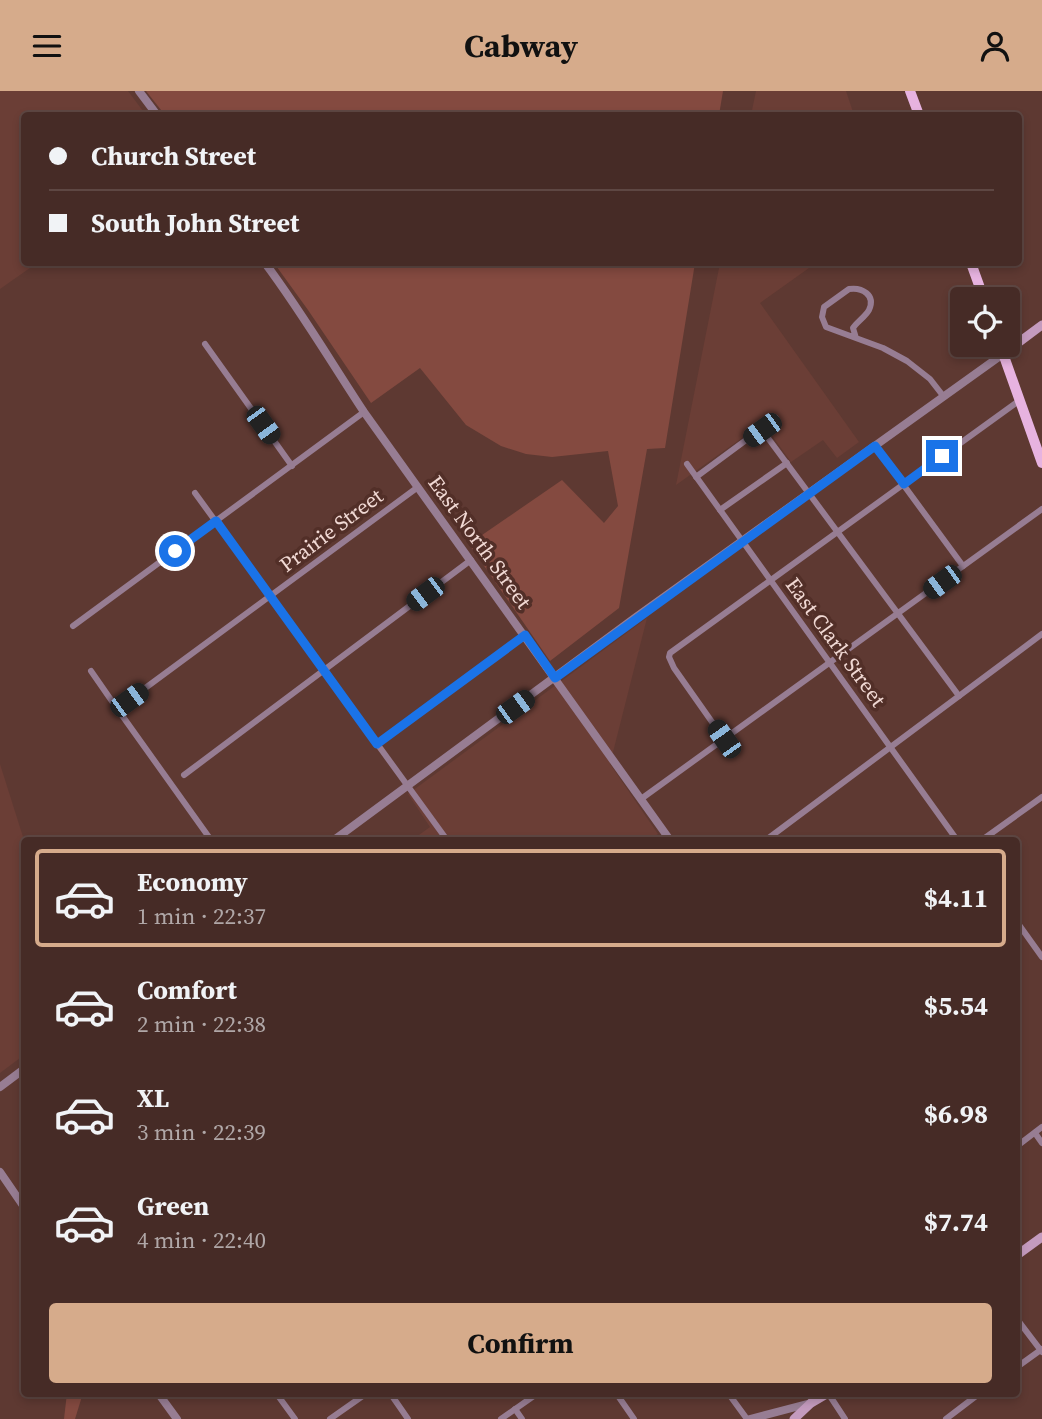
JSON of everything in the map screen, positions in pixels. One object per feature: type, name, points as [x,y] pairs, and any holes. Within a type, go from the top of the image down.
[{"type":"main road","points":[[910,91],[918,112]]},
{"type":"main road","points":[[972,266],[980,287]]},
{"type":"main road","points":[[1020,338],[1042,325]]},
{"type":"main road","points":[[1005,357],[1042,463]]},
{"type":"main road","points":[[1020,1253],[1042,1237]]},
{"type":"main road","points":[[794,1419],[821,1397]]},
{"type":"street","points":[[139,91],[155,112]]},
{"type":"street","name":"East North Street","points":[[267,266],[365,412],[666,837]]},
{"type":"street","points":[[856,338],[853,328],[868,312],[870,303],[867,293],[855,288],[849,289],[824,307],[822,317],[826,327],[883,348],[907,361],[930,379],[944,397]]},
{"type":"street","points":[[205,344],[292,466]]},
{"type":"street","points":[[338,837],[742,541],[944,397],[992,357]]},
{"type":"street","points":[[724,739],[674,668],[668,657],[670,653],[1020,400]]},
{"type":"street","points":[[73,626],[365,412]]},
{"type":"street","points":[[696,477],[776,418]]},
{"type":"street","points":[[762,430],[959,696]]},
{"type":"street","points":[[875,446],[963,566]]},
{"type":"street","points":[[720,510],[787,463]]},
{"type":"street","name":"East Clark Street","points":[[687,464],[955,837]]},
{"type":"street","name":"Prairie Street","points":[[129,700],[418,487]]},
{"type":"street","points":[[195,493],[445,837]]},
{"type":"street","points":[[641,799],[1042,509]]},
{"type":"street","points":[[184,775],[471,561]]},
{"type":"street","points":[[770,837],[1042,634]]},
{"type":"street","points":[[377,744],[525,635]]},
{"type":"street","points":[[91,671],[209,837]]},
{"type":"street","points":[[986,837],[1042,797]]},
{"type":"street","points":[[1020,933],[1041,952]]},
{"type":"street","points":[[0,1087],[21,1071]]},
{"type":"street","points":[[1020,1144],[1042,1127]]},
{"type":"street","points":[[1035,1133],[1042,1143]]},
{"type":"street","points":[[0,1172],[21,1202]]},
{"type":"street","points":[[1020,1322],[1041,1350],[1020,1365]]},
{"type":"street","points":[[162,1397],[177,1419]]},
{"type":"street","points":[[279,1397],[295,1419]]},
{"type":"street","points":[[330,1419],[361,1397]]},
{"type":"street","points":[[393,1397],[408,1419]]},
{"type":"street","points":[[501,1419],[532,1397]]},
{"type":"street","points":[[618,1397],[634,1419]]},
{"type":"street","points":[[732,1397],[748,1419],[811,1403]]},
{"type":"street","points":[[831,1397],[845,1419]]},
{"type":"street","points":[[946,1419],[975,1397]]},
{"type":"street","points":[[515,1409],[522,1419]]},
{"type":"shaded area","points":[[0,91],[128,91],[144,112],[21,112],[21,266],[33,266],[0,289]]},
{"type":"shaded area","points":[[146,91],[723,91],[720,112],[163,112]]},
{"type":"shaded area","points":[[756,91],[846,91],[853,112],[752,112]]},
{"type":"shaded area","points":[[276,266],[695,266],[665,448],[647,449],[619,608],[550,661],[469,544],[562,480],[604,523],[618,506],[608,451],[552,457],[526,454],[501,446],[466,425],[420,368],[371,403]]},
{"type":"shaded area","points":[[719,266],[812,266],[760,303],[859,442],[837,458],[823,440],[791,462],[763,423],[676,485]]},
{"type":"shaded area","points":[[647,618],[610,764],[658,834],[653,837],[416,837],[430,827],[408,794]]},
{"type":"shaded area","points":[[0,764],[23,837],[21,1057],[0,1073]]},
{"type":"shaded area","points":[[67,1397],[82,1397],[75,1419],[64,1419]]},
{"type":"route","points":[[175,551],[216,521],[377,744],[525,635],[555,678],[875,446],[904,484],[942,456]]}]
